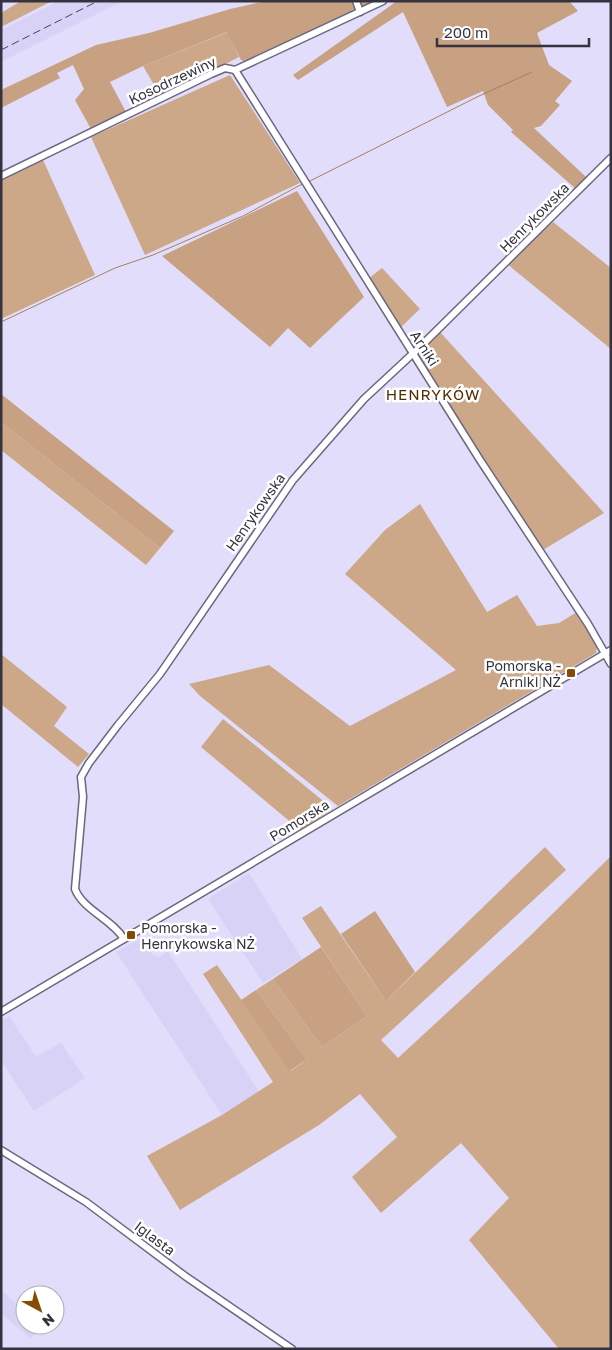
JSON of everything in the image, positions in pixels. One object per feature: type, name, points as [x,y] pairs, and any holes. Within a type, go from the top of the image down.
[{"type":"street","points":[[356,1],[360,12]]},
{"type":"street","name":"Kosodrzewiny","points":[[1,176],[211,74],[225,68],[235,70],[382,1]]},
{"type":"street","name":"Arniki","points":[[235,70],[480,460],[608,652],[611,664]]},
{"type":"street","name":"Henrykowska","points":[[124,939],[118,931],[82,900],[74,889],[83,797],[81,777],[112,732],[160,674],[293,480],[364,399],[611,158]]},
{"type":"street","name":"Pomorska","points":[[1,1012],[608,652]]},
{"type":"street","name":"Iglasta","points":[[1,1150],[86,1202],[185,1276],[292,1349]]},
{"type":"shaded area","points":[[21,1],[52,1],[1,27],[1,13]]},
{"type":"shaded area","points":[[59,1],[123,1],[1,62],[1,30]]},
{"type":"shaded area","points":[[266,1],[383,1],[249,63],[241,60],[227,32],[143,66],[110,82],[126,112],[91,129],[75,100],[84,89],[73,65],[57,73],[60,78],[1,108],[1,90],[96,45],[149,33],[230,9]]},
{"type":"shaded area","points":[[397,1],[569,1],[578,11],[537,33],[549,65],[572,81],[555,101],[560,105],[541,126],[534,128],[587,178],[576,189],[511,132],[513,130],[488,105],[483,91],[447,107],[403,12],[298,80],[293,75]]},
{"type":"shaded area","points":[[228,32],[239,57],[161,97],[143,66]]},
{"type":"shaded area","points":[[230,75],[300,183],[145,255],[91,137]]},
{"type":"shaded area","points":[[43,160],[95,275],[1,319],[1,179]]},
{"type":"shaded area","points":[[297,191],[364,297],[310,348],[288,328],[270,347],[162,256]]},
{"type":"shaded area","points":[[553,222],[611,268],[611,349],[507,264]]},
{"type":"shaded area","points":[[382,268],[420,309],[400,328],[368,279]]},
{"type":"shaded area","points":[[440,332],[604,513],[543,550],[418,355]]},
{"type":"shaded area","points":[[1,394],[174,531],[160,548],[1,422]]},
{"type":"shaded area","points":[[1,422],[160,548],[146,565],[1,450]]},
{"type":"shaded area","points":[[420,504],[487,612],[517,595],[537,626],[559,623],[577,612],[597,647],[596,653],[338,806],[200,696],[189,684],[269,665],[350,726],[456,670],[345,574],[385,530]]},
{"type":"shaded area","points":[[1,654],[67,707],[54,726],[89,754],[78,767],[1,704]]},
{"type":"shaded area","points":[[223,719],[333,809],[300,830],[201,747]]},
{"type":"shaded area","points":[[545,847],[566,870],[381,1040],[398,1058],[529,937],[611,856],[611,1349],[559,1349],[469,1240],[509,1198],[461,1143],[381,1213],[352,1177],[397,1137],[360,1094],[319,1125],[180,1210],[147,1156],[222,1115],[273,1082],[203,974],[217,965],[291,1071],[307,1059],[256,990],[273,979],[322,1047],[367,1016],[302,918],[321,906],[386,1001]]},
{"type":"shaded area","points":[[249,873],[302,959],[263,983],[208,899]]},
{"type":"shaded area","points":[[375,911],[415,972],[386,1001],[341,934]]},
{"type":"shaded area","points":[[142,938],[154,956],[156,955],[158,958],[168,951],[259,1092],[222,1115],[116,952]]},
{"type":"shaded area","points":[[321,947],[367,1016],[322,1047],[273,979]]},
{"type":"shaded area","points":[[256,990],[307,1059],[290,1071],[241,1000]]},
{"type":"shaded area","points":[[9,1016],[36,1057],[61,1043],[85,1078],[34,1111],[1,1060],[1,1020]]},
{"type":"shaded area","points":[[1,1290],[15,1302],[15,1325],[1,1313]]},
{"type":"shaded area","points":[[26,1335],[35,1335],[31,1339]]},
{"type":"waterway","points":[[308,182],[479,96],[532,72]]},
{"type":"waterway","points":[[1,322],[115,268],[153,255],[243,216],[304,183]]},
{"type":"railway","points":[[1,50],[98,1]]},
{"type":"place","name":"Pomorska - Arniki NŻ","points":[[571,673]]},
{"type":"place","name":"Pomorska - Henrykowska NŻ","points":[[131,935]]},
{"type":"district","name":"HENRYKÓW","points":[[433,394]]}]
